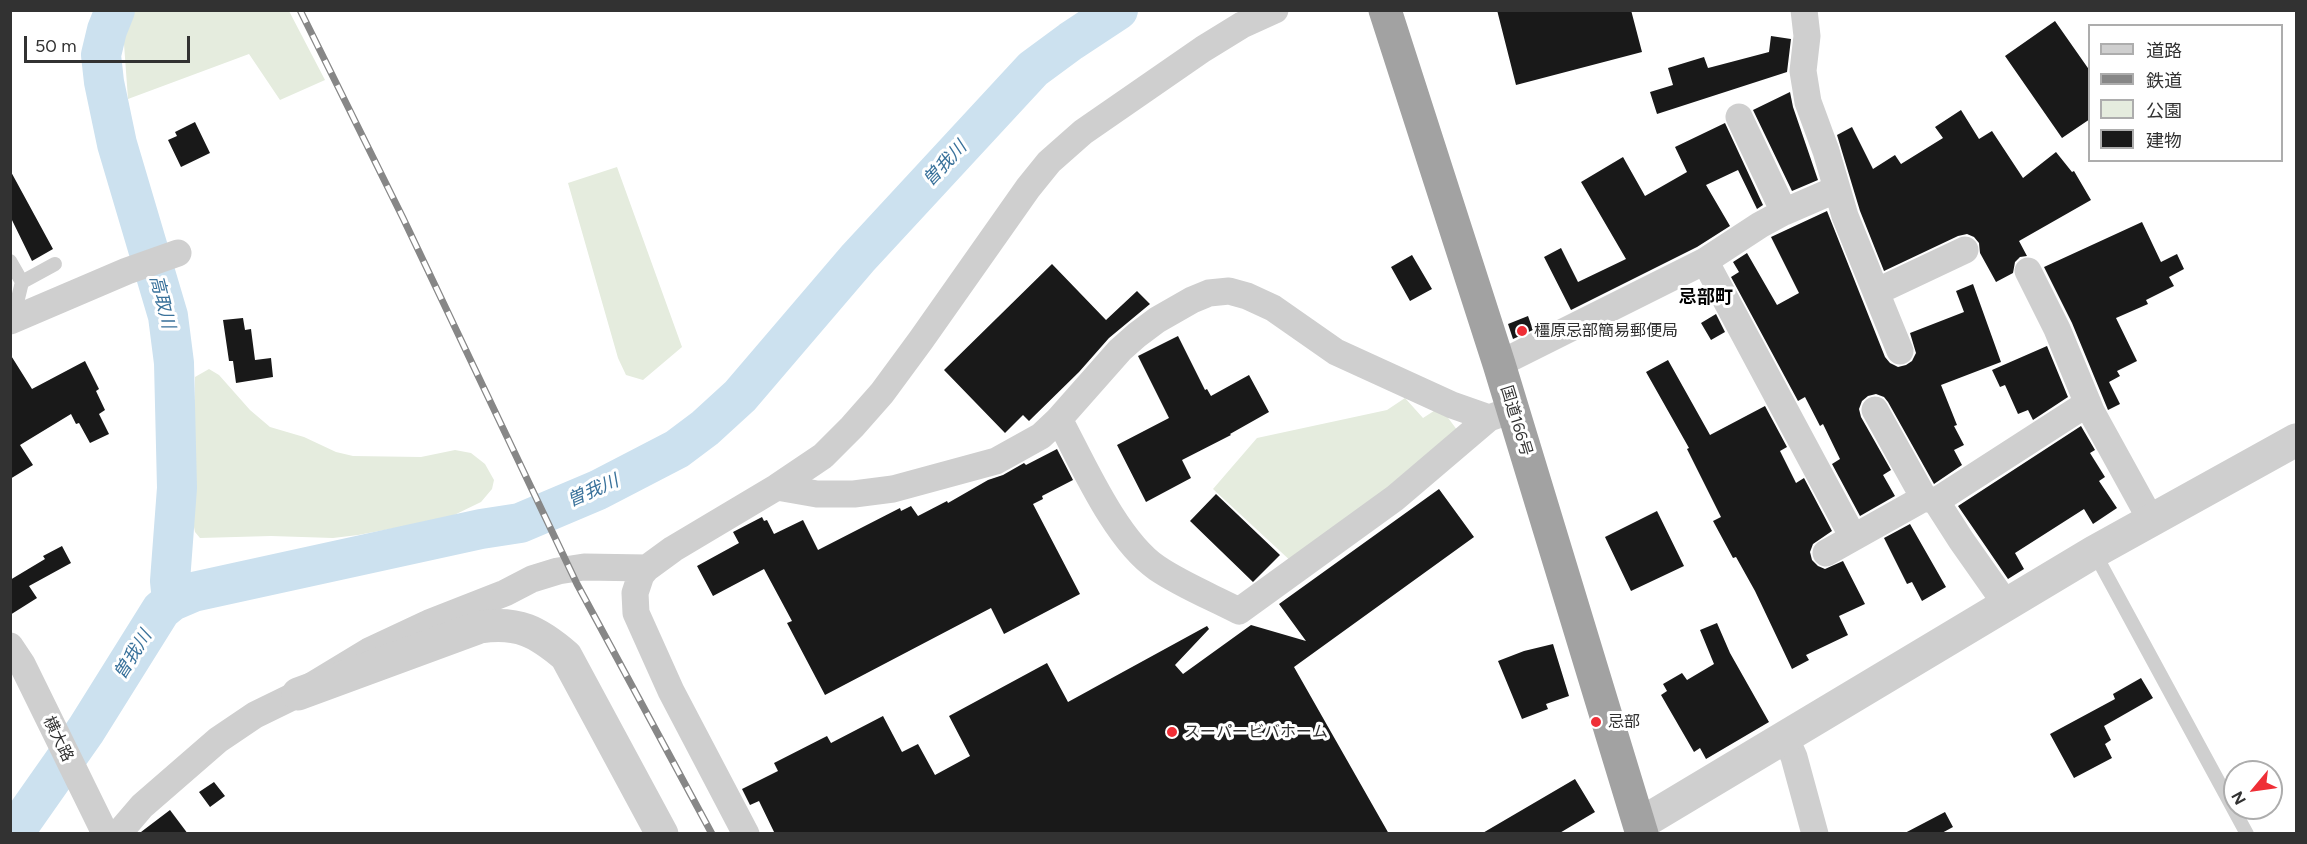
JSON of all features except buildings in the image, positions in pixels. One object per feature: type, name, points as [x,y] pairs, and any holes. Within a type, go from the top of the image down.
[{"type":"highway","name":"国道166号","points":[[1385,10],[1499,364],[1501,414],[1641,829]]},
{"type":"street","points":[[746,834],[671,691],[636,613],[635,593],[641,576],[647,568],[673,549],[777,487],[823,456],[852,427],[882,393],[1049,162],[1083,132],[1203,49],[1242,25],[1275,10]]},
{"type":"street","points":[[1804,10],[1807,36],[1803,70],[1804,87],[1837,189],[1900,351]]},
{"type":"street","points":[[1738,117],[1784,212]]},
{"type":"street","points":[[1499,364],[1706,261],[1784,212],[1837,189]]},
{"type":"street","points":[[1876,292],[1965,250]]},
{"type":"street","points":[[12,320],[127,271],[178,253]]},
{"type":"street","points":[[1706,261],[1853,537]]},
{"type":"street","points":[[2028,271],[2057,329],[2088,403],[2151,520]]},
{"type":"street","points":[[777,487],[817,494],[854,494],[893,489],[996,461],[1041,436],[1120,350],[1143,330],[1191,300],[1209,293],[1229,291],[1247,296],[1273,308],[1336,352],[1422,393],[1501,414]]},
{"type":"street","points":[[1826,553],[1930,499],[2088,403]]},
{"type":"street","points":[[1875,410],[1930,499],[2006,604]]},
{"type":"street","points":[[1059,419],[1121,532],[1137,551],[1157,568],[1239,611],[1395,498],[1501,414]]},
{"type":"street","points":[[1641,829],[1785,737],[2006,604],[2094,552],[2296,440]]},
{"type":"street","points":[[108,831],[142,806],[218,740],[255,715],[298,694],[369,651],[431,622],[505,593],[532,579],[558,571],[584,567],[647,568]]},
{"type":"street","points":[[298,694],[480,627],[499,624],[528,631],[544,638],[566,656],[662,834]]},
{"type":"street","name":"横大路","points":[[18,668],[108,831]]},
{"type":"street","points":[[1785,737],[1794,757],[1815,834]]},
{"type":"lane","points":[[10,261],[22,282],[12,320]]},
{"type":"lane","points":[[22,282],[55,264]]},
{"type":"lane","points":[[2094,552],[2247,834]]},
{"type":"green space","points":[[134,11],[289,11],[325,80],[280,100],[249,54],[128,99],[123,30]]},
{"type":"green space","points":[[617,167],[682,347],[643,380],[626,375],[618,358],[568,183]]},
{"type":"green space","points":[[209,369],[219,375],[250,410],[270,427],[304,437],[336,452],[353,456],[421,457],[455,450],[471,453],[485,464],[494,480],[492,489],[481,502],[448,518],[358,535],[333,538],[271,536],[200,538],[195,532],[193,522],[195,377]]},
{"type":"green space","points":[[1405,398],[1423,418],[1440,407],[1469,446],[1308,577],[1213,489],[1257,438],[1387,410]]},
{"type":"waterway","name":"高取川","points":[[115,10],[101,55],[104,82],[117,144],[168,316],[174,363],[177,488],[170,581],[172,601]]},
{"type":"waterway","name":"曽我川","points":[[13,834],[86,730],[161,610],[172,601],[193,592],[481,529],[520,523],[598,490],[677,449],[705,428],[740,396],[858,258],[1033,69],[1118,10]]},
{"type":"railway","points":[[300,10],[403,218],[577,584],[712,834]]},
{"type":"place","name":"橿原忌部簡易郵便局","points":[[1522,331]]},
{"type":"place","name":"忌部","points":[[1596,722]]},
{"type":"place","name":"スーパービバホーム","points":[[1172,732]]},
{"type":"district","name":"忌部町","points":[[1706,298]]}]
